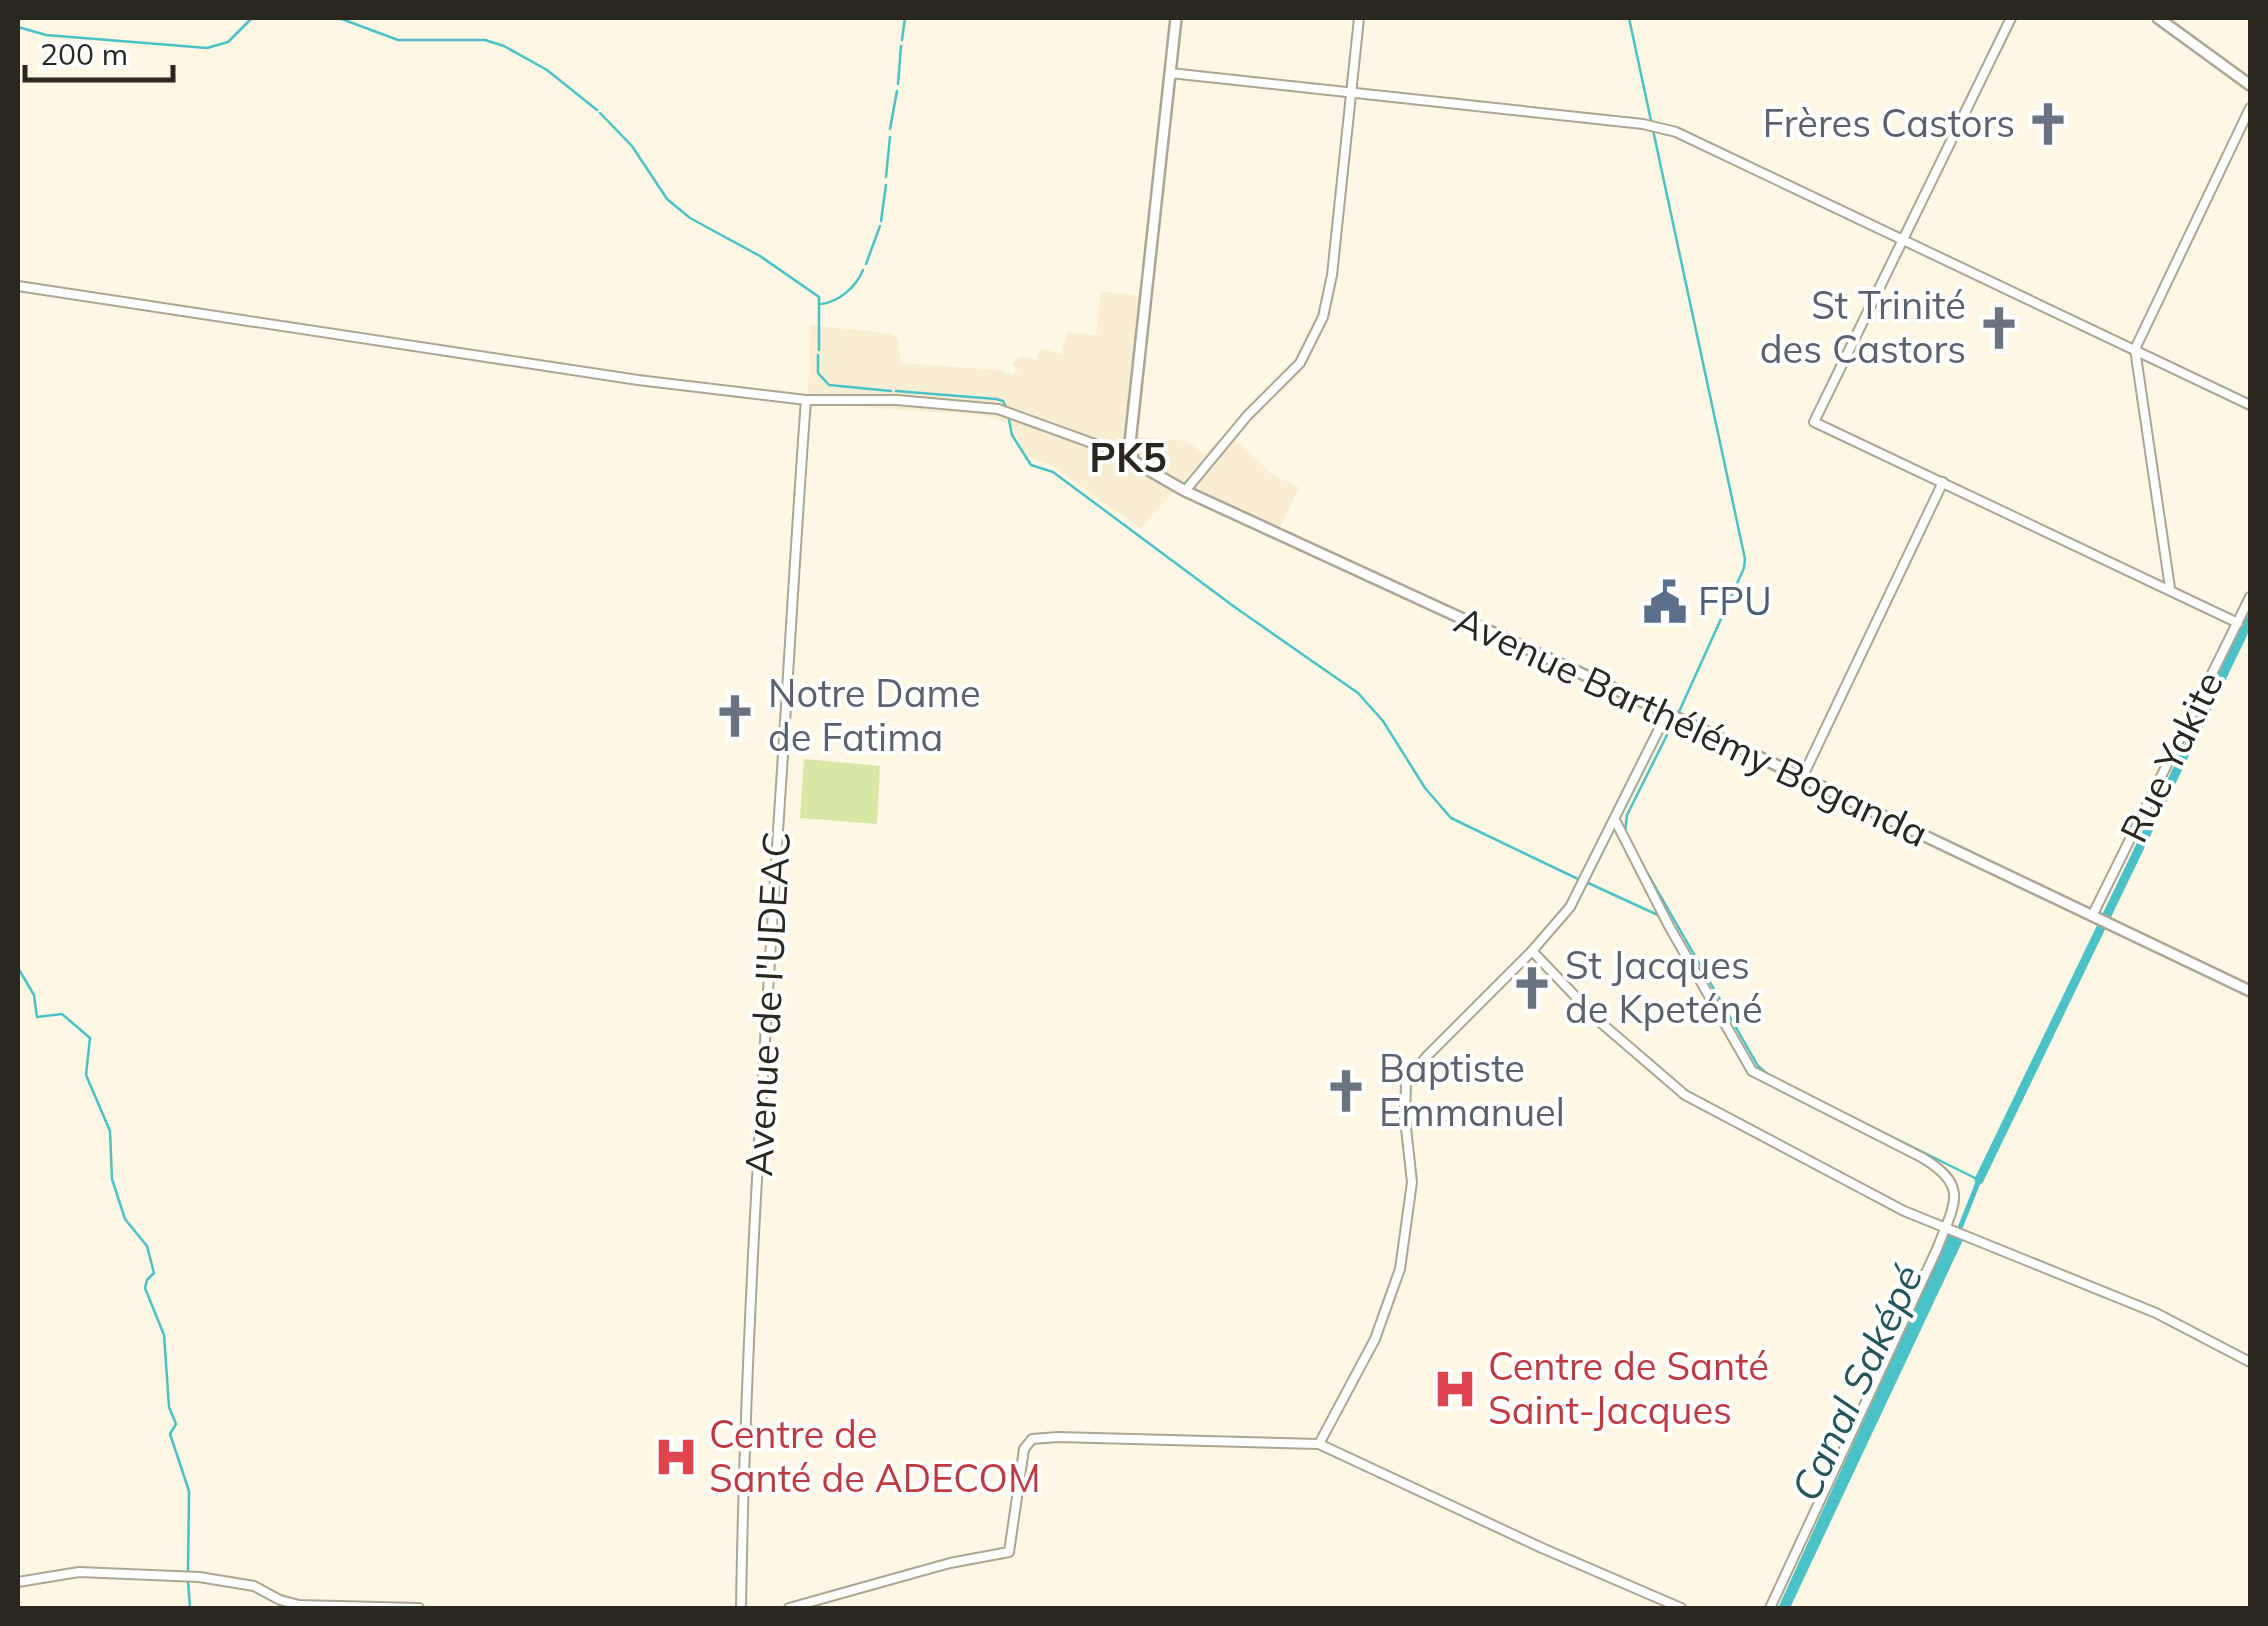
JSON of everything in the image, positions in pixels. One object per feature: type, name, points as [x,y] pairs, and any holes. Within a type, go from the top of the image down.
[{"type":"main road","points":[[1129,456],[1176,18]]},
{"type":"main road","points":[[2158,18],[2250,85]]},
{"type":"main road","name":"Avenue Barthélémy Boganda","points":[[1129,456],[1185,491],[1674,716],[2250,991]]},
{"type":"street","points":[[1185,491],[1247,416],[1300,363],[1315,338],[1332,275],[1359,18]]},
{"type":"street","points":[[2011,18],[1814,422],[2238,623]]},
{"type":"street","points":[[1170,74],[1656,126],[1693,139],[1906,239],[2250,405]]},
{"type":"street","points":[[2170,588],[2135,349],[2250,108]]},
{"type":"street","points":[[18,286],[588,374],[806,400],[897,400],[998,409],[1129,456]]},
{"type":"street","name":"Avenue de I'UDEAC","points":[[741,1608],[742,1486],[754,1245],[806,400]]},
{"type":"street","points":[[1802,778],[1943,482]]},
{"type":"street","name":"Rue Yakite","points":[[2095,917],[2250,598]]},
{"type":"street","points":[[1319,1444],[1375,1339],[1400,1269],[1412,1182],[1406,1083],[1427,1056],[1532,951],[1570,907],[1674,716]]},
{"type":"street","points":[[1615,820],[1669,926],[1752,1072],[1921,1157],[1947,1174],[1955,1187],[1955,1202],[1944,1229],[1770,1608]]},
{"type":"street","points":[[1532,951],[1600,1022],[1666,1082],[1685,1094],[1856,1187],[1944,1229],[2156,1313],[2250,1362]]},
{"type":"street","points":[[788,1608],[913,1572],[1009,1552],[1024,1449],[1032,1439],[1319,1444],[1681,1608]]},
{"type":"street","points":[[18,1582],[79,1572],[199,1576],[254,1586],[298,1605],[419,1608]]},
{"type":"shaded area","points":[[1101,291],[1151,297],[1139,437],[1186,441],[1204,454],[1228,433],[1273,475],[1299,487],[1274,540],[1174,491],[1140,528],[1052,466],[1026,456],[1011,425],[987,416],[833,405],[808,392],[810,325],[893,334],[898,339],[901,363],[998,370],[1013,375],[1018,369],[1011,364],[1020,357],[1036,359],[1041,348],[1061,354],[1067,332],[1096,335]]},
{"type":"green space","points":[[804,759],[880,766],[877,824],[800,818]]},
{"type":"water","points":[[1949,1234],[1963,1240],[1790,1608],[1778,1608]]},
{"type":"waterway","points":[[18,27],[46,35],[207,48],[228,42],[252,18]]},
{"type":"waterway","points":[[339,18],[398,40],[485,40],[504,46],[547,70],[597,110]]},
{"type":"waterway","points":[[902,40],[905,18]]},
{"type":"waterway","points":[[1629,18],[1745,559],[1678,714]]},
{"type":"waterway","points":[[898,84],[901,46]]},
{"type":"waterway","points":[[890,129],[897,91]]},
{"type":"waterway","points":[[600,113],[632,146],[667,199],[690,218],[760,256],[819,297],[819,350]]},
{"type":"waterway","points":[[886,177],[890,137]]},
{"type":"waterway","points":[[881,221],[886,185]]},
{"type":"waterway","points":[[866,264],[880,226]]},
{"type":"waterway","points":[[821,304],[846,293],[863,270]]},
{"type":"waterway","points":[[818,355],[818,373],[829,385],[891,391]]},
{"type":"waterway","points":[[896,391],[996,399],[1006,407]]},
{"type":"waterway","points":[[1009,420],[1012,435],[1031,465],[1053,472],[1358,693],[1383,721],[1425,788],[1451,818],[1578,879]]},
{"type":"waterway","points":[[1979,1180],[2250,619]]},
{"type":"waterway","points":[[1625,832],[1627,815],[1674,721]]},
{"type":"waterway","points":[[1633,848],[1758,1066],[1770,1076]]},
{"type":"waterway","points":[[1586,882],[1660,916]]},
{"type":"waterway","points":[[18,968],[34,995],[37,1017],[62,1014],[90,1038],[86,1075],[110,1131],[112,1179],[125,1219],[147,1246],[154,1273],[145,1288],[164,1335],[169,1407],[176,1424],[170,1434],[189,1491],[188,1573]]},
{"type":"waterway","points":[[1786,1084],[1979,1180]]},
{"type":"waterway","name":"Canal Saképé","points":[[1958,1233],[1979,1180]]},
{"type":"waterway","points":[[188,1581],[190,1608]]},
{"type":"place","name":"Frères Castors","points":[[2048,124]]},
{"type":"place","name":"St Trinité des Castors","points":[[1999,328]]},
{"type":"place","name":"FPU","points":[[1665,602]]},
{"type":"place","name":"Notre Dame de Fatima","points":[[735,716]]},
{"type":"place","name":"St Jacques de Kpeténé","points":[[1532,988]]},
{"type":"place","name":"Baptiste Emmanuel","points":[[1346,1091]]},
{"type":"place","name":"Centre de Santé Saint-Jacques","points":[[1455,1389]]},
{"type":"place","name":"Centre de Santé de ADECOM","points":[[676,1457]]},
{"type":"district","name":"PK5","points":[[1128,458]]}]
